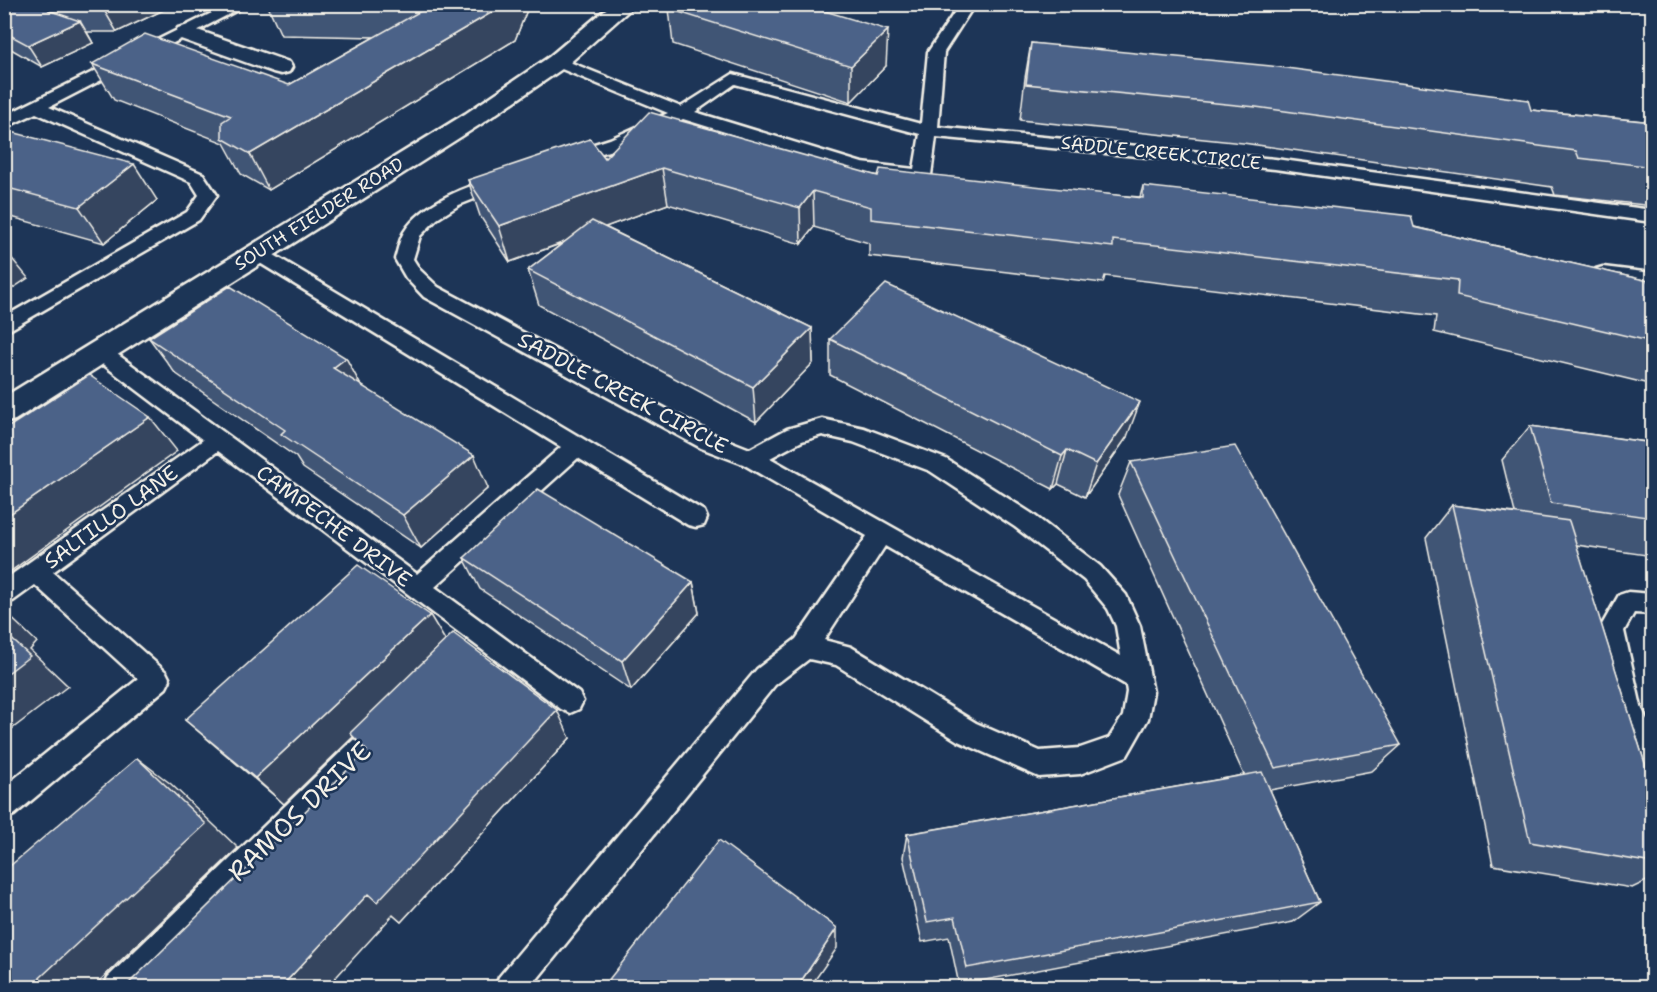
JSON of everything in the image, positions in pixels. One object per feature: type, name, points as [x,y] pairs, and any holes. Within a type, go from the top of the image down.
[{"type":"street","name":"SOUTH FIELDER ROAD","points":[[4,412],[472,119],[557,62],[626,4]]},
{"type":"street","points":[[186,33],[281,67]]},
{"type":"lane","points":[[4,123],[242,4]]},
{"type":"lane","points":[[922,175],[929,131],[936,52],[968,4]]},
{"type":"lane","points":[[557,62],[682,113],[860,168],[945,177]]},
{"type":"lane","name":"SADDLE CREEK CIRCLE","points":[[549,164],[616,142],[682,113],[733,80],[929,131],[1275,164],[1653,216]]},
{"type":"lane","points":[[4,326],[193,216],[208,195],[197,178],[36,107]]},
{"type":"lane","name":"SADDLE CREEK CIRCLE","points":[[517,175],[455,200],[428,218],[412,234],[404,259],[413,274],[432,292],[519,337],[623,397],[709,442],[751,458],[795,435],[822,427],[856,434],[938,465],[1023,520],[1092,573],[1117,602],[1128,626],[1140,692],[1135,719],[1118,747],[1080,761],[1040,764],[967,732],[842,655],[806,647]]},
{"type":"lane","points":[[257,253],[696,518]]},
{"type":"lane","points":[[1587,272],[1653,279]]},
{"type":"lane","name":"CAMPECHE DRIVE","points":[[99,351],[418,588],[472,642],[570,701]]},
{"type":"lane","name":"SALTILLO LANE","points":[[4,594],[218,440]]},
{"type":"lane","points":[[418,588],[577,446]]},
{"type":"lane","points":[[751,458],[1138,679]]},
{"type":"lane","points":[[510,987],[766,677],[806,647],[881,534]]},
{"type":"lane","points":[[4,805],[158,680],[36,571]]},
{"type":"lane","points":[[1653,604],[1628,602],[1611,630],[1640,710],[1653,758]]},
{"type":"lane","name":"RAMOS DRIVE","points":[[119,987],[404,708]]},
{"type":"building","points":[[4,4],[117,4],[104,10],[48,10],[80,21],[28,45],[4,32]]},
{"type":"building","points":[[433,4],[506,4],[250,154],[222,138],[222,122],[231,116],[92,64],[145,34],[289,85]]},
{"type":"building","points":[[675,4],[802,4],[888,30],[851,66],[669,9]]},
{"type":"building","points":[[1031,43],[1271,66],[1528,100],[1531,110],[1653,122],[1653,167],[1579,158],[1576,151],[1256,107],[1026,84]]},
{"type":"building","points":[[649,112],[878,176],[880,169],[1143,198],[1143,186],[1411,216],[1414,227],[1653,282],[1653,342],[1457,296],[1458,280],[1113,240],[1113,247],[871,219],[871,207],[813,191],[800,208],[662,168],[499,226],[468,180],[590,139],[605,158]]},
{"type":"building","points":[[4,130],[134,164],[79,207],[4,187]]},
{"type":"building","points":[[592,221],[812,328],[753,387],[528,270]]},
{"type":"building","points":[[886,284],[1140,402],[1096,464],[1067,450],[1062,456],[830,339]]},
{"type":"building","points":[[230,286],[346,358],[333,368],[474,455],[403,515],[281,434],[285,430],[149,338]]},
{"type":"building","points":[[89,375],[150,417],[4,518],[4,430]]},
{"type":"building","points":[[1530,426],[1653,443],[1653,518],[1551,503]]},
{"type":"building","points":[[1235,446],[1401,745],[1275,768],[1131,462]]},
{"type":"building","points":[[538,489],[693,582],[622,661],[464,558]]},
{"type":"building","points":[[1452,505],[1569,521],[1653,789],[1653,863],[1530,842]]},
{"type":"building","points":[[358,565],[430,615],[255,778],[185,720]]},
{"type":"building","points":[[4,632],[30,656],[4,676]]},
{"type":"building","points":[[453,633],[557,710],[377,902],[368,894],[281,987],[125,987],[367,751],[350,733]]},
{"type":"building","points":[[137,758],[206,824],[30,987],[4,987],[4,871]]},
{"type":"building","points":[[1262,772],[1320,902],[967,968],[955,917],[927,922],[907,834]]},
{"type":"building","points":[[719,840],[837,928],[797,987],[603,987]]}]
